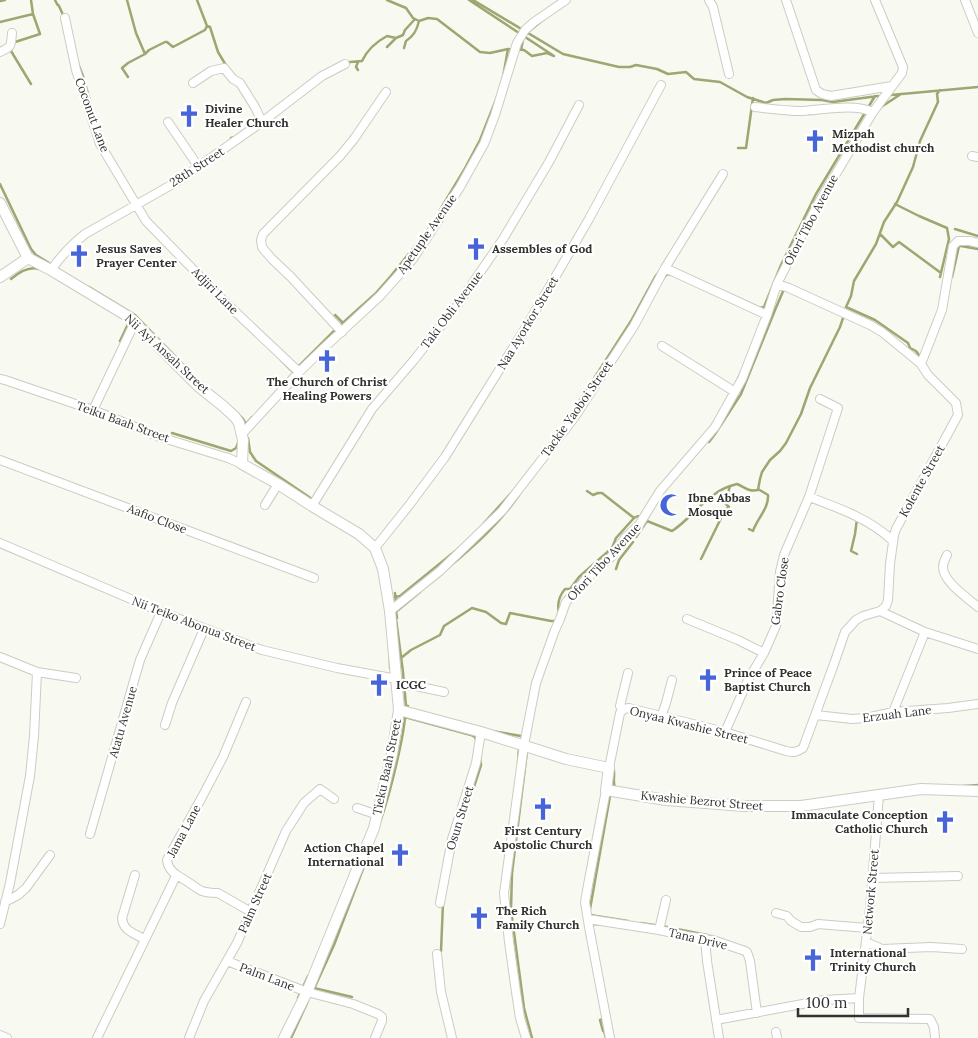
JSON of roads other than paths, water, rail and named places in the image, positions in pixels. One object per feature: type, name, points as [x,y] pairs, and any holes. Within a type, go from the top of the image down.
[{"type":"street","name":"Apetuple Avenue","points":[[242,434],[299,372],[380,296],[412,259],[460,187],[484,144],[514,56],[516,43],[525,30],[534,22],[566,0]]},
{"type":"street","points":[[709,0],[713,7],[729,74]]},
{"type":"street","points":[[786,0],[816,90],[831,96],[892,86]]},
{"type":"street","name":"Ofori Tibo Avenue","points":[[526,1038],[520,1018],[514,984],[504,893],[524,745],[536,683],[554,630],[566,602],[591,574],[612,556],[643,519],[665,485],[715,427],[742,379],[777,284],[818,204],[873,112],[902,73],[903,67],[875,0]]},
{"type":"street","points":[[965,0],[978,33]]},
{"type":"street","name":"Coconut Lane","points":[[65,18],[76,70],[100,144],[136,204]]},
{"type":"street","points":[[0,52],[11,45],[12,33]]},
{"type":"street","name":"28th Street","points":[[51,270],[61,256],[78,239],[178,181],[262,122],[322,76],[345,64]]},
{"type":"street","points":[[193,83],[211,71],[224,68],[244,88],[262,122]]},
{"type":"street","name":"Naa Ayorkor Street","points":[[375,548],[445,458],[502,366],[589,219],[661,84]]},
{"type":"street","points":[[342,332],[292,277],[272,260],[262,247],[261,240],[263,234],[340,156],[386,92]]},
{"type":"street","name":"Taki Obli Avenue","points":[[312,506],[372,409],[459,303],[503,239],[549,162],[579,105]]},
{"type":"street","points":[[755,107],[788,111],[864,108],[873,112]]},
{"type":"street","points":[[168,122],[198,166]]},
{"type":"street","name":"Tackie Yaoboi Street","points":[[390,611],[440,571],[502,511],[574,418],[634,326],[665,268],[723,174]]},
{"type":"street","points":[[0,203],[28,258],[0,277]]},
{"type":"street","name":"Adjiri Lane","points":[[136,204],[146,221],[224,301],[299,372]]},
{"type":"street","points":[[920,364],[942,310],[953,246],[956,242],[970,241],[978,243]]},
{"type":"street","name":"Nii Ayi Ansah Street","points":[[28,258],[129,317],[198,386],[235,417],[242,434],[242,464]]},
{"type":"street","points":[[665,268],[767,315]]},
{"type":"street","name":"Kolente Street","points":[[777,284],[882,332],[920,364],[928,375],[956,403],[958,415],[896,529],[890,564],[888,600],[886,606],[880,611]]},
{"type":"street","points":[[93,410],[135,322]]},
{"type":"street","points":[[662,346],[735,392]]},
{"type":"street","name":"Teiku Baah Street","points":[[2,380],[93,410],[160,437],[242,464]]},
{"type":"street","name":"Gabro Close","points":[[725,732],[748,680],[776,626],[780,572],[784,555],[809,497],[838,408],[820,399]]},
{"type":"street","name":"Aafio Close","points":[[0,460],[314,578]]},
{"type":"street","points":[[242,464],[359,534],[375,548]]},
{"type":"street","points":[[265,505],[278,484]]},
{"type":"street","points":[[809,497],[852,514],[872,525],[893,541]]},
{"type":"street","name":"Nii Teiko Abonua Street","points":[[0,543],[161,612],[262,650],[444,692]]},
{"type":"street","name":"Tieku Baah Street","points":[[284,1038],[307,992],[374,828],[392,754],[399,710],[397,681],[390,611],[383,568],[375,548]]},
{"type":"street","points":[[947,555],[943,568],[946,576],[959,591],[978,607]]},
{"type":"street","points":[[880,611],[925,632],[978,648]]},
{"type":"street","name":"Onyaa Kwashie Street","points":[[610,1038],[585,902],[620,713],[624,709],[629,708],[725,732],[793,753],[798,752],[803,748],[816,715],[845,632],[856,620],[880,611]]},
{"type":"street","name":"Atatu Avenue","points":[[90,834],[140,660],[161,612]]},
{"type":"street","points":[[687,620],[764,652]]},
{"type":"street","points":[[165,725],[204,629]]},
{"type":"street","points":[[894,712],[925,632]]},
{"type":"street","points":[[0,657],[37,672],[76,678]]},
{"type":"street","points":[[0,924],[10,883],[30,776],[37,672]]},
{"type":"street","points":[[624,709],[620,706],[628,673]]},
{"type":"street","points":[[661,717],[672,680]]},
{"type":"street","name":"Jama Lane","points":[[97,1038],[176,876],[168,865],[168,860],[223,757],[246,702]]},
{"type":"street","name":"Erzuah Lane","points":[[816,715],[852,719],[894,712],[978,704]]},
{"type":"street","points":[[399,710],[481,732],[566,759],[609,768]]},
{"type":"street","name":"Osun Street","points":[[440,903],[452,839],[476,763],[481,732]]},
{"type":"street","name":"Palm Street","points":[[189,1038],[204,1001],[237,943],[286,831],[304,803],[320,789],[334,799]]},
{"type":"street","name":"Kwashie Bezrot Street","points":[[606,790],[666,800],[744,806],[801,806],[921,789],[978,790]]},
{"type":"street","name":"Network Street","points":[[879,795],[859,998],[859,1018],[930,1019],[936,1038]]},
{"type":"street","points":[[357,808],[378,815]]},
{"type":"street","points":[[5,902],[26,888],[50,855]]},
{"type":"street","points":[[136,875],[122,922],[126,929],[144,939]]},
{"type":"street","points":[[176,876],[200,891],[212,894],[218,893],[251,912]]},
{"type":"street","points":[[872,878],[958,876]]},
{"type":"street","points":[[659,930],[666,900]]},
{"type":"street","points":[[776,913],[787,916],[801,927],[818,924],[867,928]]},
{"type":"street","name":"Tana Drive","points":[[588,919],[705,938],[747,952],[750,961],[757,1013]]},
{"type":"street","points":[[705,938],[719,1038]]},
{"type":"street","points":[[866,942],[882,949],[922,947],[962,949]]},
{"type":"street","points":[[437,954],[441,992],[452,1038]]},
{"type":"street","name":"Palm Lane","points":[[227,961],[307,992],[353,1004],[378,1014],[382,1017],[382,1021],[375,1038]]},
{"type":"street","points":[[716,1020],[824,1000],[859,998]]},
{"type":"street","points":[[0,1035],[7,1038]]},
{"type":"waterway","points":[[0,1],[5,0]]},
{"type":"waterway","points":[[0,22],[33,14],[31,0]]},
{"type":"waterway","points":[[55,0],[64,17]]},
{"type":"waterway","points":[[127,0],[136,33],[145,54],[122,68],[128,77]]},
{"type":"waterway","points":[[145,54],[165,42],[173,47],[205,30],[207,26],[197,0]]},
{"type":"waterway","points":[[387,0],[406,8],[413,18],[419,21],[428,18],[437,19],[480,52],[490,53],[508,49],[524,50],[532,56],[547,53],[554,56],[469,0]]},
{"type":"waterway","points":[[473,0],[563,54],[619,67],[636,65],[657,69],[668,74],[686,72],[694,79],[720,82],[747,97],[766,103],[785,99],[833,102],[878,96]]},
{"type":"waterway","points":[[12,43],[40,34],[33,14]]},
{"type":"waterway","points":[[347,64],[362,61],[366,53],[387,36],[396,38],[403,35],[415,19]]},
{"type":"waterway","points":[[527,33],[544,19]]},
{"type":"waterway","points":[[404,48],[406,41],[415,32],[419,21]]},
{"type":"waterway","points":[[207,26],[210,27],[218,52],[227,67]]},
{"type":"waterway","points":[[387,47],[396,38]]},
{"type":"waterway","points":[[521,50],[523,40]]},
{"type":"waterway","points":[[11,49],[31,84]]},
{"type":"waterway","points":[[503,77],[508,49]]},
{"type":"waterway","points":[[77,61],[90,101]]},
{"type":"waterway","points":[[358,62],[356,67],[358,70]]},
{"type":"waterway","points":[[891,95],[978,87]]},
{"type":"waterway","points":[[921,358],[916,351],[910,348],[908,343],[875,320],[846,307],[851,296],[854,281],[876,244],[884,222],[897,202],[913,167],[920,141],[938,102],[937,94],[940,90]]},
{"type":"waterway","points":[[878,109],[901,94]]},
{"type":"waterway","points":[[760,308],[764,307],[781,265],[816,194],[875,96]]},
{"type":"waterway","points":[[440,210],[480,140],[497,97]]},
{"type":"waterway","points":[[738,148],[746,148],[753,98]]},
{"type":"waterway","points":[[231,138],[245,130]]},
{"type":"waterway","points":[[0,184],[31,249],[36,255],[49,263]]},
{"type":"waterway","points":[[895,204],[947,228],[949,239],[940,277]]},
{"type":"waterway","points":[[955,229],[978,236]]},
{"type":"waterway","points":[[298,367],[375,294],[428,230]]},
{"type":"waterway","points":[[880,234],[893,247],[899,242],[941,273]]},
{"type":"waterway","points":[[952,277],[959,246],[978,249]]},
{"type":"waterway","points":[[566,422],[631,321],[662,268]]},
{"type":"waterway","points":[[11,279],[28,269],[39,269]]},
{"type":"waterway","points":[[663,279],[667,274],[673,275]]},
{"type":"waterway","points":[[89,287],[135,315],[177,358]]},
{"type":"waterway","points":[[709,442],[741,394],[775,310],[784,289],[786,289]]},
{"type":"waterway","points":[[335,315],[343,323]]},
{"type":"waterway","points":[[559,613],[558,606],[561,594],[565,589],[570,589],[579,577],[612,548],[616,538],[634,518],[638,516],[672,531],[722,489],[737,484],[749,490],[758,490],[762,472],[786,443],[801,414],[810,388],[844,315]]},
{"type":"waterway","points":[[120,341],[129,322]]},
{"type":"waterway","points":[[281,360],[293,372]]},
{"type":"waterway","points":[[736,383],[742,370]]},
{"type":"waterway","points":[[283,384],[295,371]]},
{"type":"waterway","points":[[238,414],[246,424]]},
{"type":"waterway","points":[[246,424],[252,417]]},
{"type":"waterway","points":[[172,433],[231,451],[236,448],[238,443]]},
{"type":"waterway","points":[[248,438],[250,452],[256,461],[312,499]]},
{"type":"waterway","points":[[701,559],[725,510],[729,507],[725,503],[730,486]]},
{"type":"waterway","points":[[749,529],[753,531],[768,500],[768,495],[758,489]]},
{"type":"waterway","points":[[484,523],[514,490]]},
{"type":"waterway","points":[[587,491],[593,495],[602,493],[634,518]]},
{"type":"waterway","points":[[449,567],[478,542],[519,495]]},
{"type":"waterway","points":[[857,519],[851,551],[857,554]]},
{"type":"waterway","points":[[636,537],[647,521]]},
{"type":"waterway","points":[[616,569],[619,560],[633,542]]},
{"type":"waterway","points":[[395,597],[400,596],[459,548]]},
{"type":"waterway","points":[[397,611],[420,592]]},
{"type":"waterway","points":[[395,593],[396,603]]},
{"type":"waterway","points":[[401,658],[411,650],[440,635],[444,626],[472,608],[486,612],[501,623],[506,624],[510,613],[556,621]]},
{"type":"waterway","points":[[396,611],[406,706],[408,706]]},
{"type":"waterway","points":[[390,654],[390,668]]},
{"type":"waterway","points":[[380,822],[394,773],[405,717],[471,735],[476,740]]},
{"type":"waterway","points":[[492,731],[521,736],[523,738]]},
{"type":"waterway","points":[[518,762],[519,748]]},
{"type":"waterway","points":[[527,751],[512,873],[511,910],[524,1008],[532,1038]]},
{"type":"waterway","points":[[453,852],[481,765],[480,759]]},
{"type":"waterway","points":[[613,766],[615,787]]},
{"type":"waterway","points":[[963,786],[978,785]]},
{"type":"waterway","points":[[590,909],[610,796],[612,795]]},
{"type":"waterway","points":[[313,991],[334,945],[371,848]]},
{"type":"waterway","points":[[441,951],[443,903]]},
{"type":"waterway","points":[[590,915],[628,921]]},
{"type":"waterway","points":[[641,923],[707,935]]},
{"type":"waterway","points":[[298,998],[308,976]]},
{"type":"waterway","points":[[314,988],[352,997]]},
{"type":"waterway","points":[[291,1038],[308,1001]]},
{"type":"waterway","points":[[603,1018],[600,1020],[606,1038]]},
{"type":"place","name":"Divine Healer Church","points":[[189,116]]},
{"type":"place","name":"Mizpah Methodist church","points":[[815,141]]},
{"type":"place","name":"Assembles of God","points":[[476,249]]},
{"type":"place","name":"Jesus Saves Prayer Center","points":[[79,256]]},
{"type":"place","name":"The Church of Christ Healing Powers","points":[[327,361]]},
{"type":"place","name":"Ibne Abbas Mosque","points":[[671,505]]},
{"type":"place","name":"Prince of Peace Baptist Church","points":[[708,680]]},
{"type":"place","name":"ICGC","points":[[379,685]]},
{"type":"place","name":"First Century Apostolic Church","points":[[543,809]]},
{"type":"place","name":"Immaculate Conception Catholic Church","points":[[945,822]]},
{"type":"place","name":"Action Chapel International","points":[[400,855]]},
{"type":"place","name":"The Rich Family Church","points":[[479,918]]},
{"type":"place","name":"International Trinity Church","points":[[813,960]]}]
